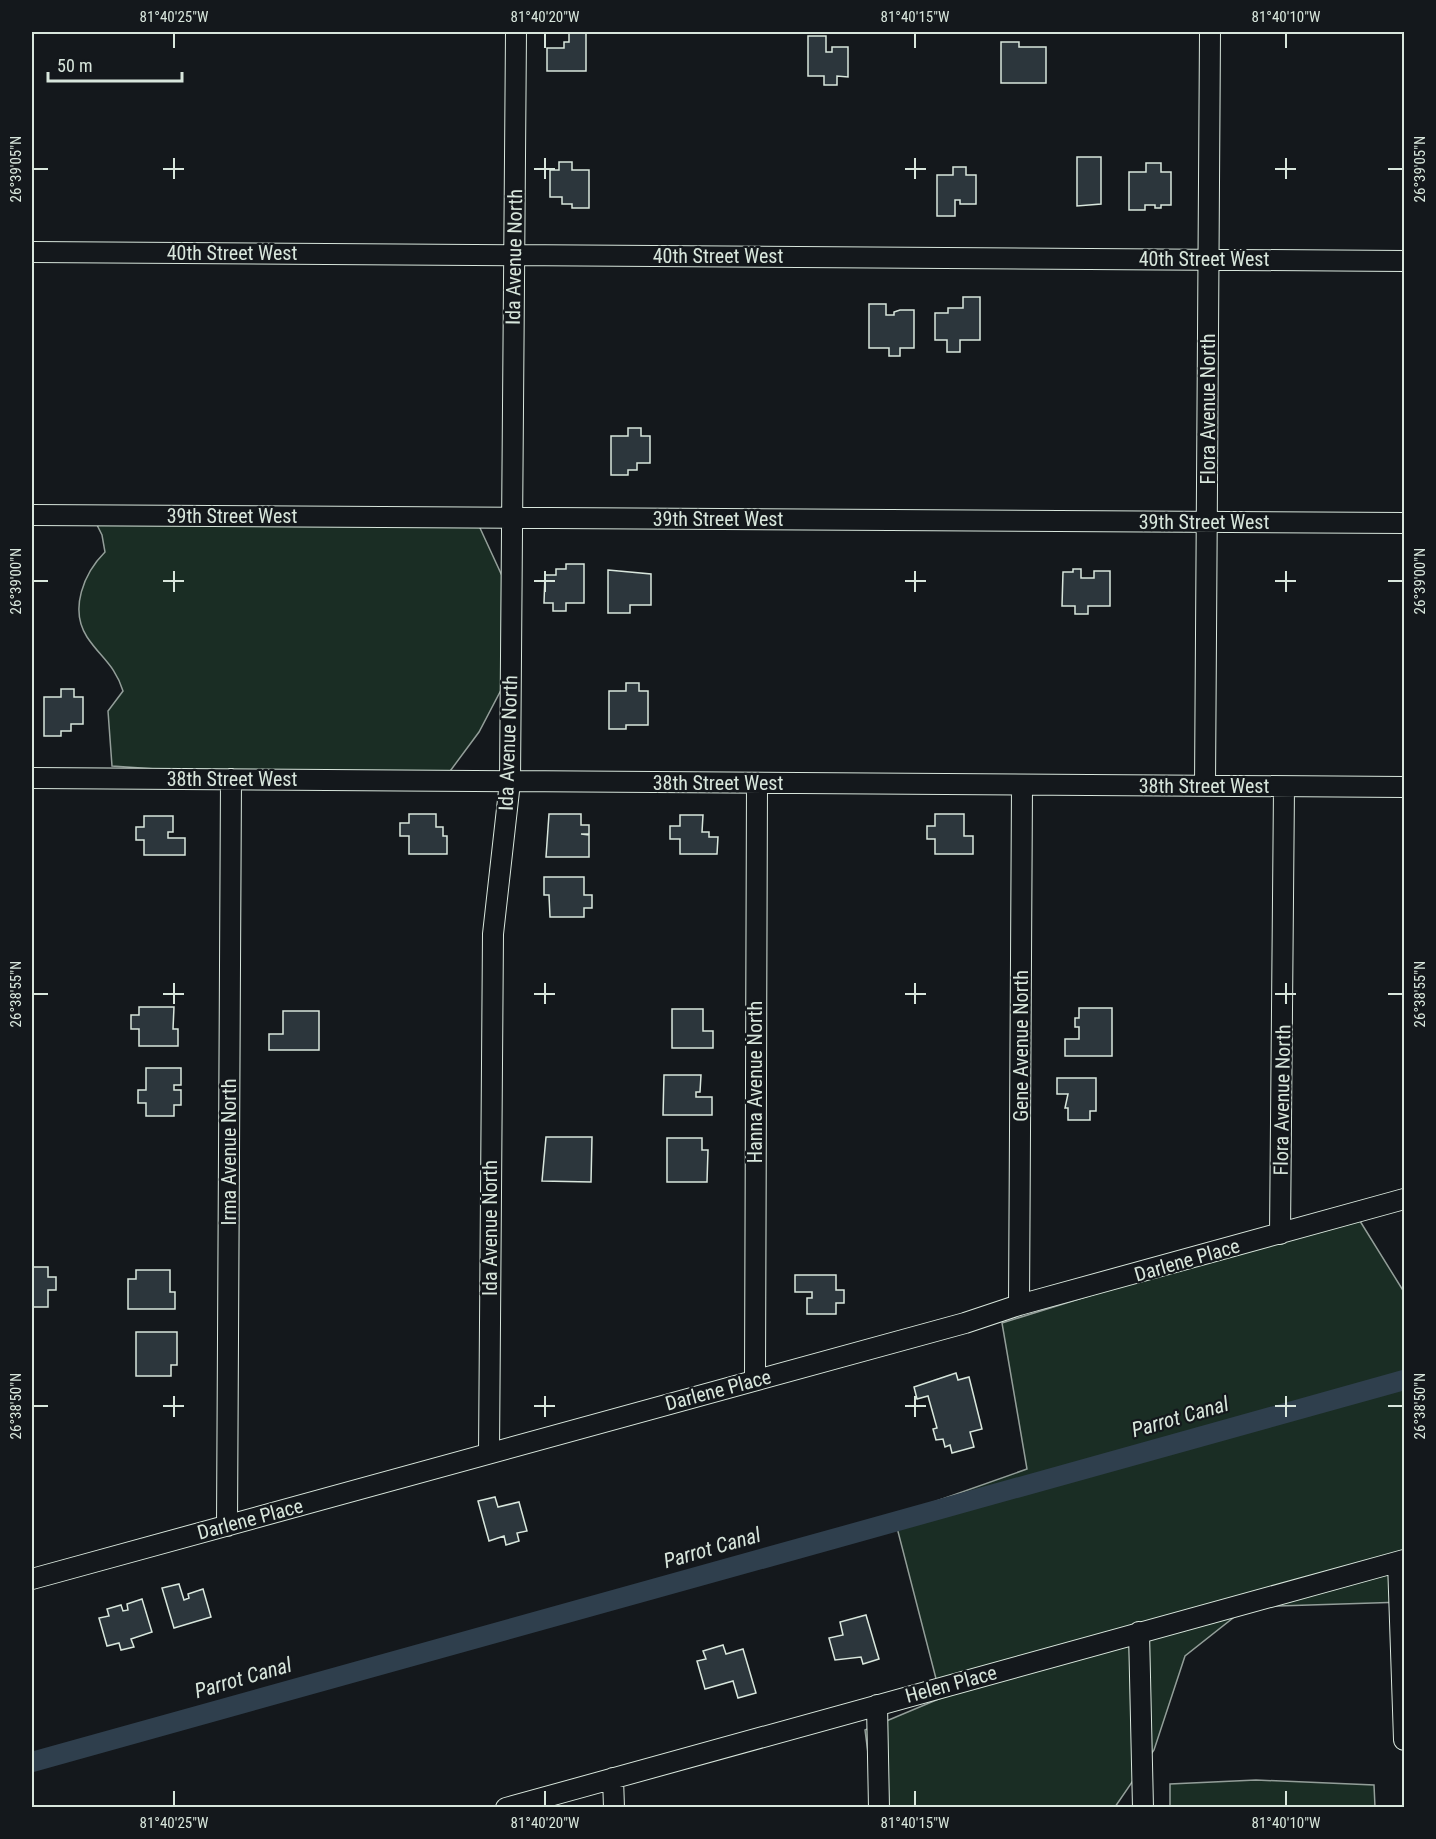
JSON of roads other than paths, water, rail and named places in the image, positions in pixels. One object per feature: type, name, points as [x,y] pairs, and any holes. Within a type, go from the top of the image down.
[{"type":"street","name":"Ida Avenue North","points":[[489,1453],[493,934],[510,782],[516,32]]},
{"type":"street","name":"Flora Avenue North","points":[[1205,786],[1210,32]]},
{"type":"street","name":"40th Street West","points":[[32,252],[1404,261]]},
{"type":"street","name":"39th Street West","points":[[32,515],[1404,523]]},
{"type":"street","name":"38th Street West","points":[[32,778],[1404,787]]},
{"type":"street","name":"Irma Avenue North","points":[[227,1526],[231,779]]},
{"type":"street","name":"Hanna Avenue North","points":[[755,1380],[757,783]]},
{"type":"street","name":"Gene Avenue North","points":[[1019,1305],[1022,786]]},
{"type":"street","name":"Flora Avenue North","points":[[1281,1234],[1284,787]]},
{"type":"street","name":"Darlene Place","points":[[32,1579],[965,1323],[1019,1305],[1404,1199]]},
{"type":"street","name":"Helen Place","points":[[506,1808],[1401,1561]]},
{"type":"street","points":[[1401,1561],[1404,1740]]},
{"type":"street","points":[[1139,1632],[1143,1808]]},
{"type":"street","points":[[877,1705],[879,1808]]},
{"type":"street","points":[[613,1778],[614,1808]]},
{"type":"waterway","name":"Parrot Canal","points":[[32,1762],[1404,1380]]}]
